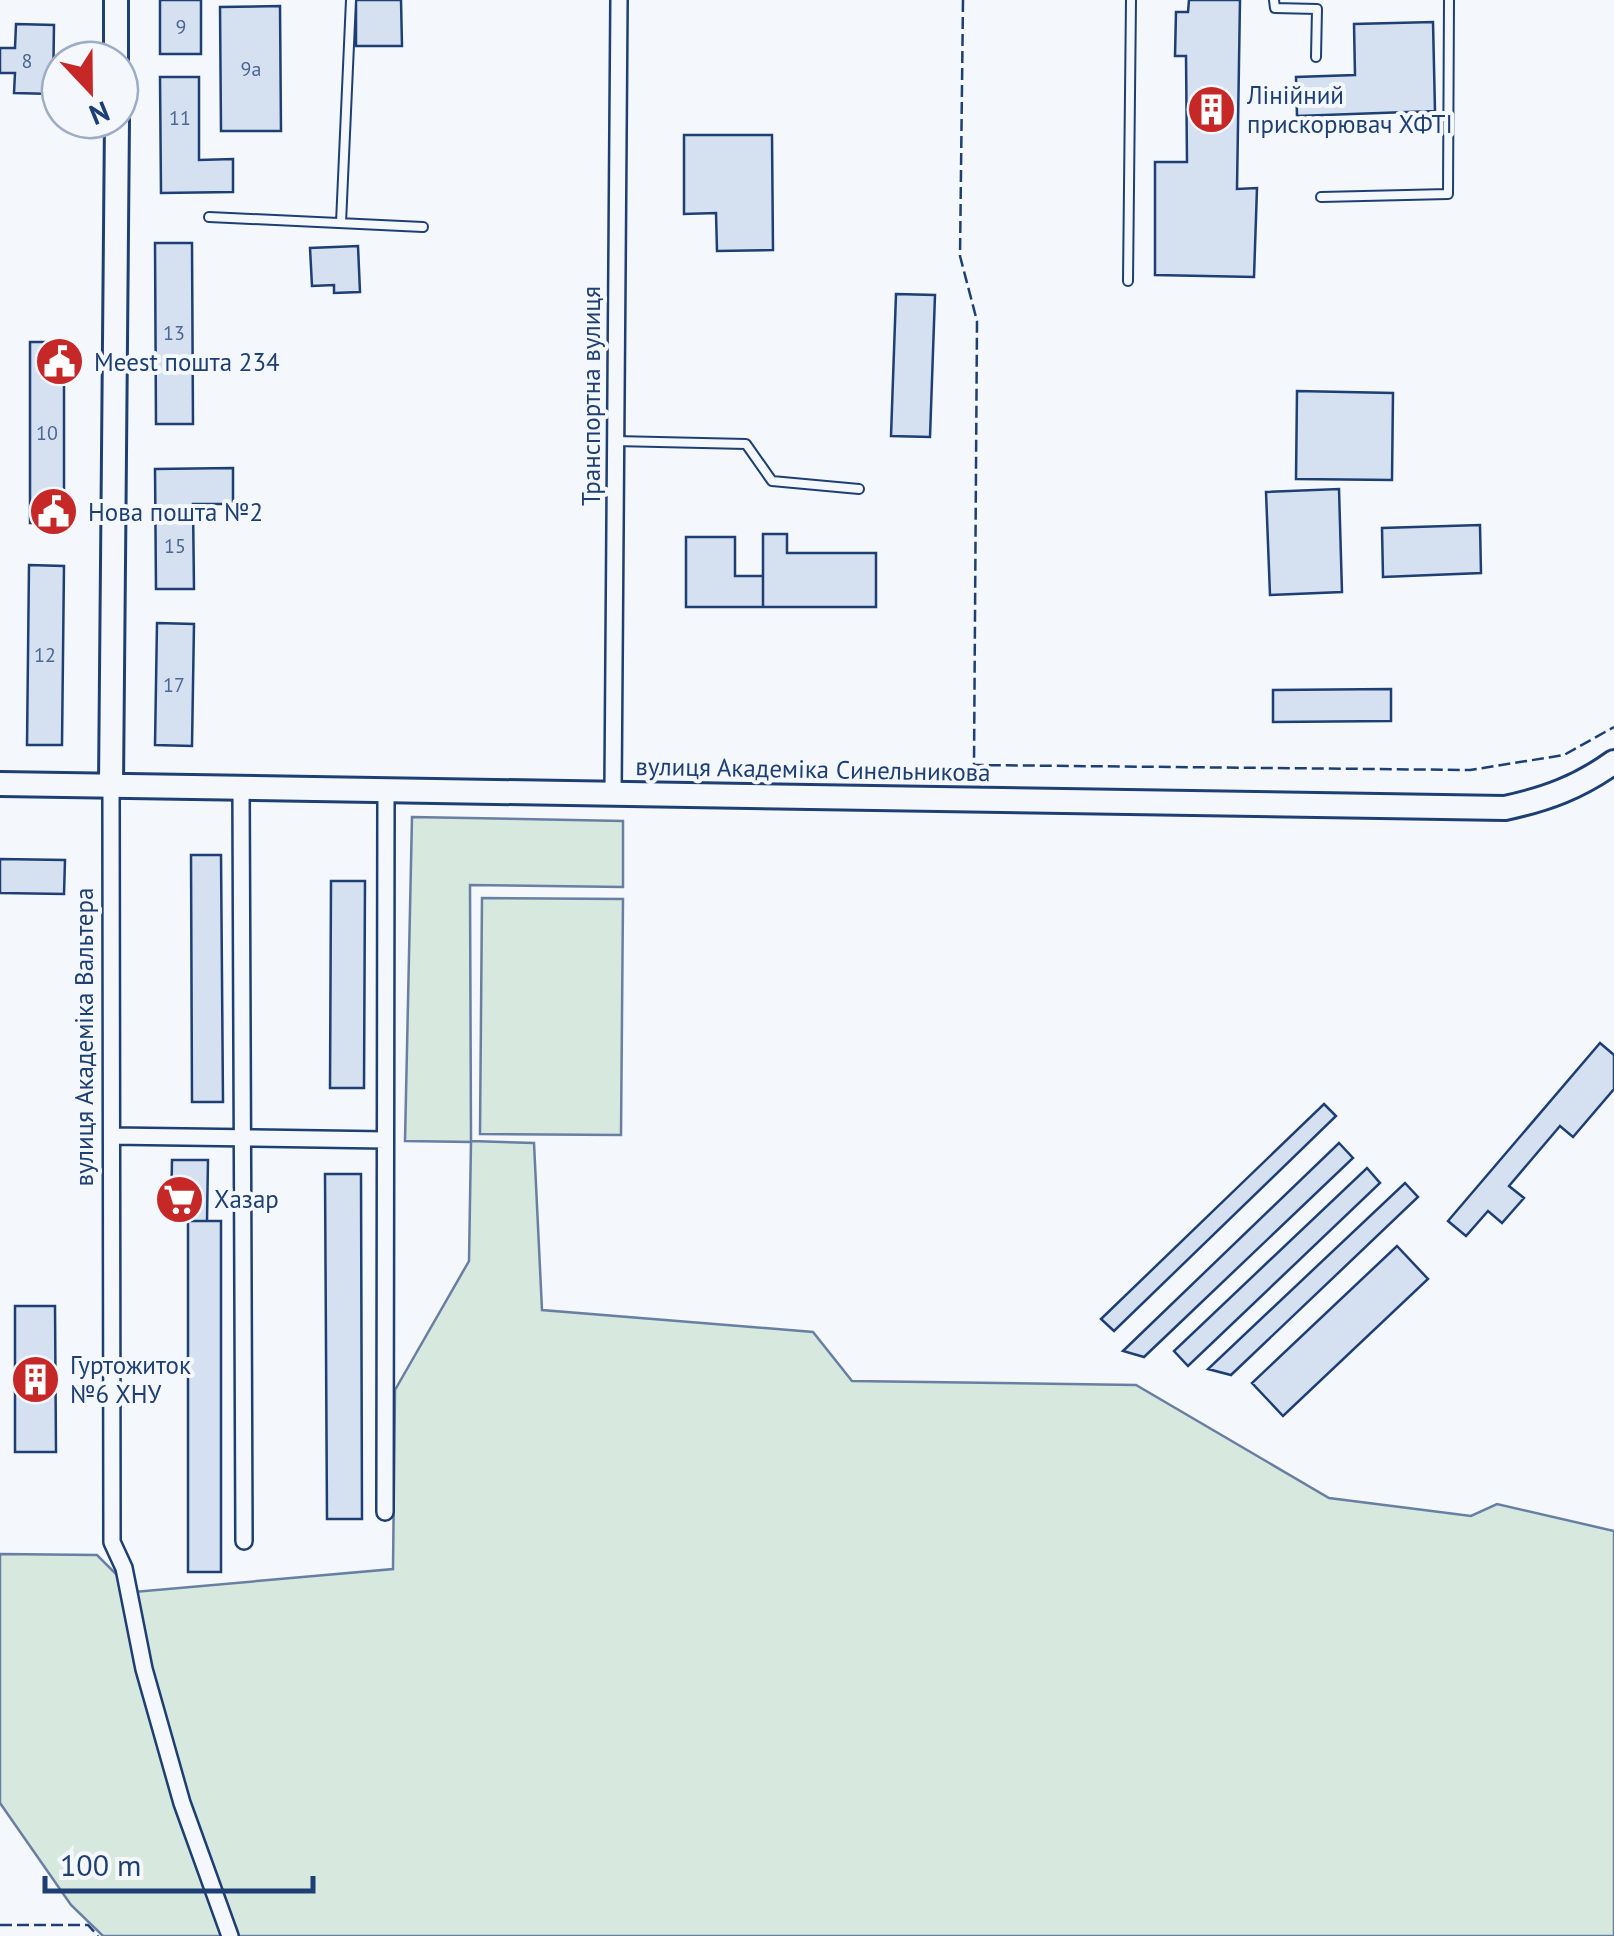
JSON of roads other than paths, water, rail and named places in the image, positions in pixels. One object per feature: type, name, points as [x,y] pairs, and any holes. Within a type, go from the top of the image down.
[{"type":"street","points":[[116,0],[116,40]]},
{"type":"street","name":"Транспортна вулиця","points":[[612,792],[619,0]]},
{"type":"street","name":"вулиця Академіка Вальтера","points":[[117,140],[111,785],[112,1542],[124,1568],[144,1669],[182,1803],[230,1936]]},
{"type":"street","name":"вулиця Академіка Синельникова","points":[[0,784],[1505,808],[1559,794],[1614,762]]},
{"type":"street","points":[[241,787],[244,1541]]},
{"type":"street","points":[[385,1512],[386,789]]},
{"type":"street","points":[[112,1136],[385,1140]]},
{"type":"lane","points":[[341,224],[351,0]]},
{"type":"lane","points":[[1128,281],[1131,0]]},
{"type":"lane","points":[[1274,0],[1274,8],[1317,9],[1316,57]]},
{"type":"lane","points":[[1321,197],[1448,194],[1449,0]]},
{"type":"lane","points":[[209,218],[423,227]]},
{"type":"lane","points":[[616,441],[746,444],[772,481],[859,489]]},
{"type":"place","name":"Лінійний прискорювач ХФТІ","points":[[1212,109]]},
{"type":"place","name":"Meest пошта 234","points":[[59,362]]},
{"type":"place","name":"Нова пошта №2","points":[[53,512]]},
{"type":"place","name":"Хазар","points":[[179,1199]]},
{"type":"place","name":"Гуртожиток №6 ХНУ","points":[[35,1379]]}]
